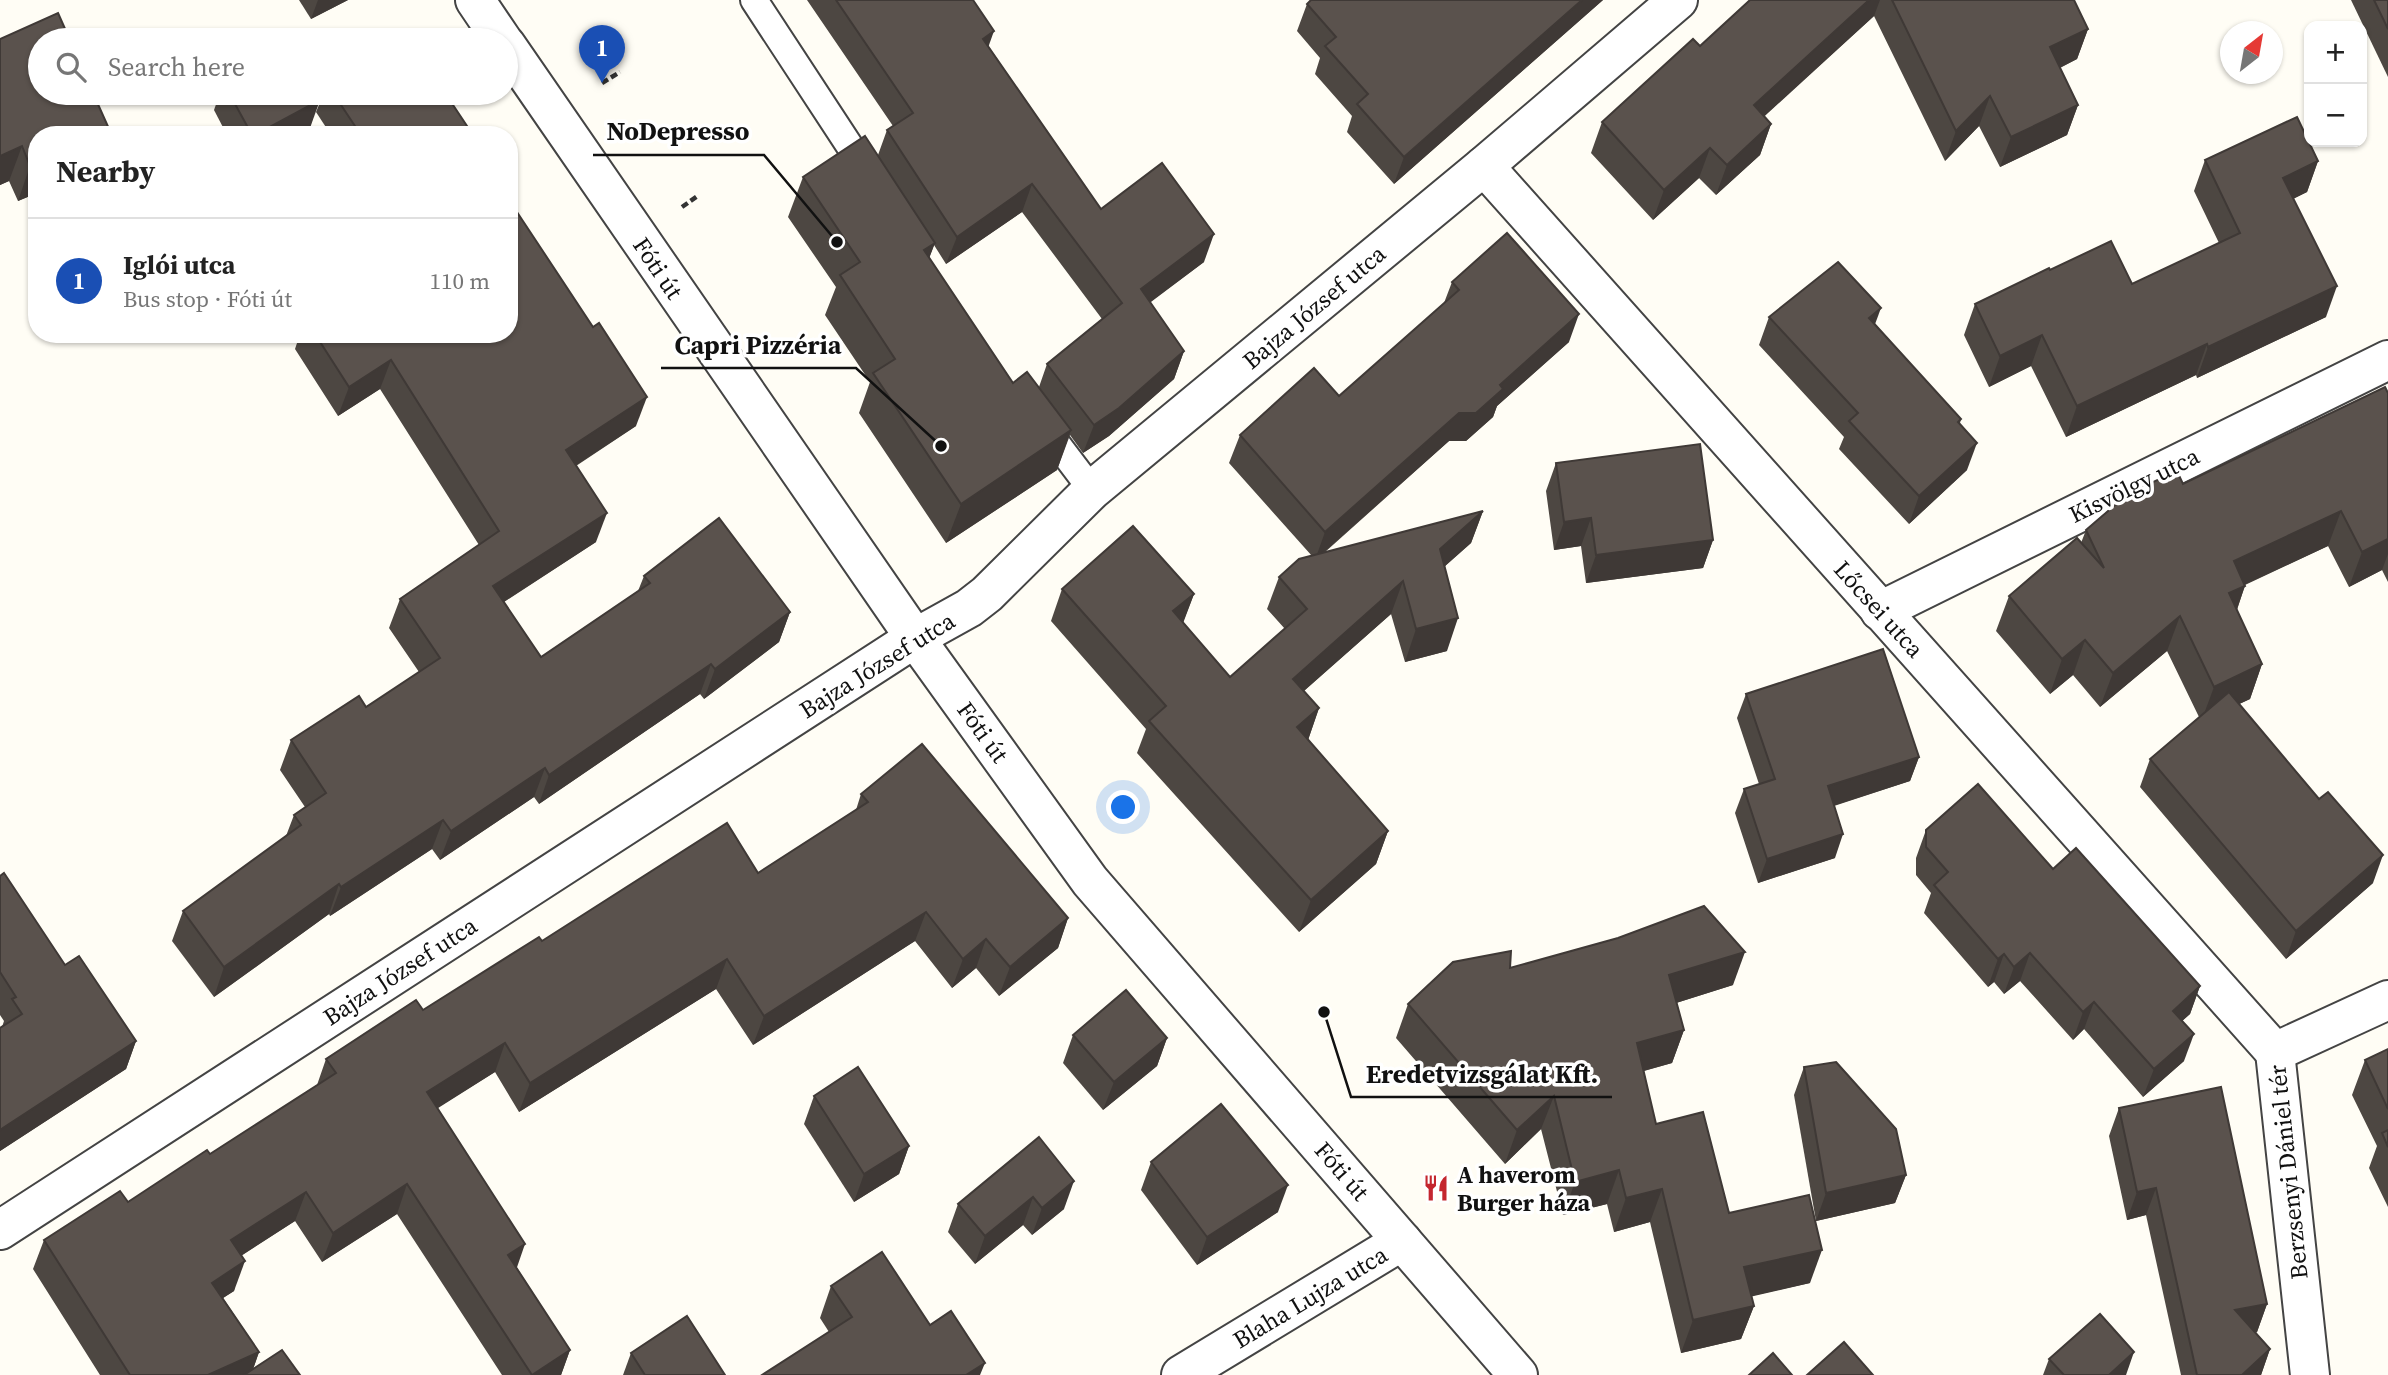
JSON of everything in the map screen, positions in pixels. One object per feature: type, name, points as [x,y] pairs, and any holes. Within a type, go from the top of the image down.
[{"type":"street","points":[[475,0],[494,28]]},
{"type":"street","name":"Bajza József utca","points":[[0,1230],[915,638],[969,608],[987,594],[1092,490],[1484,166],[1678,0]]},
{"type":"street","name":"Fóti út","points":[[518,62],[915,638],[1090,881],[1518,1375]]},
{"type":"street","name":"Lőcsei utca","points":[[1484,166],[2274,1052]]},
{"type":"street","name":"Kisvölgy utca","points":[[1880,611],[2388,360]]},
{"type":"street","name":"Berzsenyi Dániel tér","points":[[2310,1375],[2274,1052],[2388,1000]]},
{"type":"street","name":"Blaha Lujza utca","points":[[1181,1375],[1402,1241]]},
{"type":"lane","points":[[754,0],[881,193]]},
{"type":"lane","points":[[1027,404],[1092,490]]},
{"type":"path","points":[[602,83],[620,72]]},
{"type":"path","points":[[682,207],[699,195]]},
{"type":"building","points":[[836,0],[973,0],[994,31],[983,39],[1101,209],[1162,163],[1214,234],[1141,289],[1184,351],[1119,408],[1094,425],[1047,364],[1122,303],[1032,184],[957,237],[887,130],[913,113]]},
{"type":"building","points":[[1311,0],[1582,0],[1404,157],[1357,104],[1368,94],[1325,46],[1336,37],[1307,4]]},
{"type":"building","points":[[1750,0],[1869,0],[1754,105],[1771,124],[1727,165],[1710,148],[1664,190],[1602,122],[1693,39],[1700,46]]},
{"type":"building","points":[[1892,0],[2074,0],[2088,29],[2050,47],[2078,105],[2011,137],[1990,96],[1956,131]]},
{"type":"building","points":[[2374,0],[2388,0],[2388,29]]},
{"type":"building","points":[[58,13],[65,28],[28,28],[28,105],[98,105],[108,126],[28,126],[28,161],[22,146],[0,156],[0,39]]},
{"type":"building","points":[[236,105],[311,105],[272,126],[247,126]]},
{"type":"building","points":[[341,105],[453,105],[467,126],[355,126]]},
{"type":"building","points":[[2297,117],[2304,132],[2304,147],[2311,147],[2318,161],[2283,178],[2337,286],[2077,406],[2042,335],[2000,356],[1975,304],[2111,241],[2132,284],[2240,233],[2205,160]]},
{"type":"building","points":[[865,136],[935,243],[924,250],[1013,383],[1027,372],[1071,430],[961,504],[873,373],[895,359],[840,275],[860,262],[803,177]]},
{"type":"building","points":[[518,214],[593,327],[599,323],[647,397],[566,450],[607,513],[493,586],[541,657],[650,583],[644,576],[719,518],[790,612],[715,669],[711,664],[549,775],[545,768],[451,831],[443,820],[341,887],[339,884],[224,967],[183,911],[301,825],[294,815],[326,793],[291,740],[359,696],[366,707],[440,658],[400,599],[499,531],[391,360],[349,387],[321,343],[518,343]]},
{"type":"building","points":[[1507,233],[1579,314],[1500,385],[1503,389],[1476,413],[1459,413],[1325,532],[1240,435],[1314,368],[1339,396],[1459,290],[1452,282]]},
{"type":"building","points":[[1838,262],[1881,308],[1869,318],[1961,419],[1958,422],[1977,443],[1919,496],[1849,421],[1858,413],[1769,317]]},
{"type":"building","points":[[2385,387],[2388,393],[2388,539],[2362,552],[2341,511],[2234,561],[2245,586],[2229,593],[2262,664],[2214,687],[2180,616],[2113,673],[2085,640],[2062,659],[2009,596],[2077,538],[2104,568],[2086,530],[2129,493],[2177,471],[2183,484]]},
{"type":"building","points":[[1700,444],[1713,540],[1596,555],[1591,518],[1564,522],[1556,463]]},
{"type":"building","points":[[1483,511],[1440,549],[1458,618],[1416,629],[1403,581],[1293,679],[1319,708],[1297,727],[1388,831],[1311,900],[1149,721],[1166,706],[1062,589],[1133,526],[1194,594],[1173,611],[1230,677],[1307,609],[1279,577],[1299,559]]},
{"type":"building","points":[[1883,649],[1919,757],[1828,786],[1843,834],[1767,859],[1744,789],[1775,779],[1746,694]]},
{"type":"building","points":[[2229,692],[2319,799],[2328,792],[2383,855],[2296,931],[2150,759]]},
{"type":"building","points":[[922,744],[1068,918],[1010,967],[986,939],[963,959],[926,912],[764,1016],[727,959],[530,1083],[505,1043],[427,1092],[525,1244],[508,1255],[570,1350],[532,1375],[407,1184],[333,1233],[306,1192],[231,1240],[245,1261],[212,1283],[259,1352],[208,1375],[130,1375],[44,1240],[120,1191],[128,1202],[207,1150],[210,1154],[336,1073],[326,1059],[416,1000],[423,1010],[539,937],[542,941],[727,823],[758,873],[868,802],[861,794]]},
{"type":"building","points":[[1978,784],[2053,869],[2076,848],[2200,986],[2173,1011],[2194,1034],[2154,1069],[2094,1002],[2083,1012],[2030,953],[2014,967],[2004,954],[1998,959],[1934,885],[1948,872],[1926,847],[1926,830]]},
{"type":"building","points":[[4,873],[65,965],[79,956],[136,1041],[0,1130],[0,1028],[22,1014],[12,999],[16,997],[0,972],[0,876]]},
{"type":"building","points":[[1704,906],[1745,952],[1669,975],[1684,1030],[1637,1043],[1656,1124],[1703,1112],[1729,1213],[1809,1195],[1822,1250],[1744,1267],[1754,1306],[1693,1320],[1662,1189],[1626,1198],[1619,1170],[1575,1182],[1554,1096],[1517,1130],[1408,1004],[1453,962],[1511,951],[1510,968],[1618,938]]},
{"type":"building","points":[[1126,990],[1167,1038],[1114,1082],[1073,1035]]},
{"type":"building","points":[[2388,1049],[2388,1109],[2365,1060]]},
{"type":"building","points":[[1836,1062],[1896,1129],[1906,1175],[1826,1193],[1804,1067]]},
{"type":"building","points":[[858,1067],[909,1146],[864,1174],[814,1096]]},
{"type":"building","points":[[2221,1087],[2267,1304],[2235,1310],[2270,1349],[2242,1375],[2197,1375],[2156,1188],[2137,1192],[2119,1108]]},
{"type":"building","points":[[1221,1104],[1288,1185],[1207,1237],[1151,1162]]},
{"type":"building","points":[[2388,1130],[2388,1147],[2382,1133]]},
{"type":"building","points":[[1039,1137],[1074,1181],[1042,1208],[1033,1197],[985,1236],[958,1204]]},
{"type":"building","points":[[882,1252],[930,1325],[951,1311],[985,1363],[966,1375],[762,1375],[852,1317],[831,1286]]},
{"type":"building","points":[[2100,1314],[2134,1352],[2109,1375],[2064,1375],[2049,1359]]},
{"type":"building","points":[[687,1316],[725,1375],[645,1375],[631,1353]]},
{"type":"building","points":[[1844,1342],[1873,1375],[1807,1375]]},
{"type":"building","points":[[282,1350],[300,1375],[244,1375]]},
{"type":"building","points":[[1773,1353],[1792,1375],[1749,1375]]},
{"type":"place","name":"Iglói utca","points":[[602,83]]},
{"type":"place","name":"NoDepresso","points":[[837,242]]},
{"type":"place","name":"Capri Pizzéria","points":[[941,446]]},
{"type":"place","name":"Eredetvizsgálat Kft.","points":[[1324,1012]]},
{"type":"place","name":"A haverom Burger háza","points":[[1436,1188]]}]
